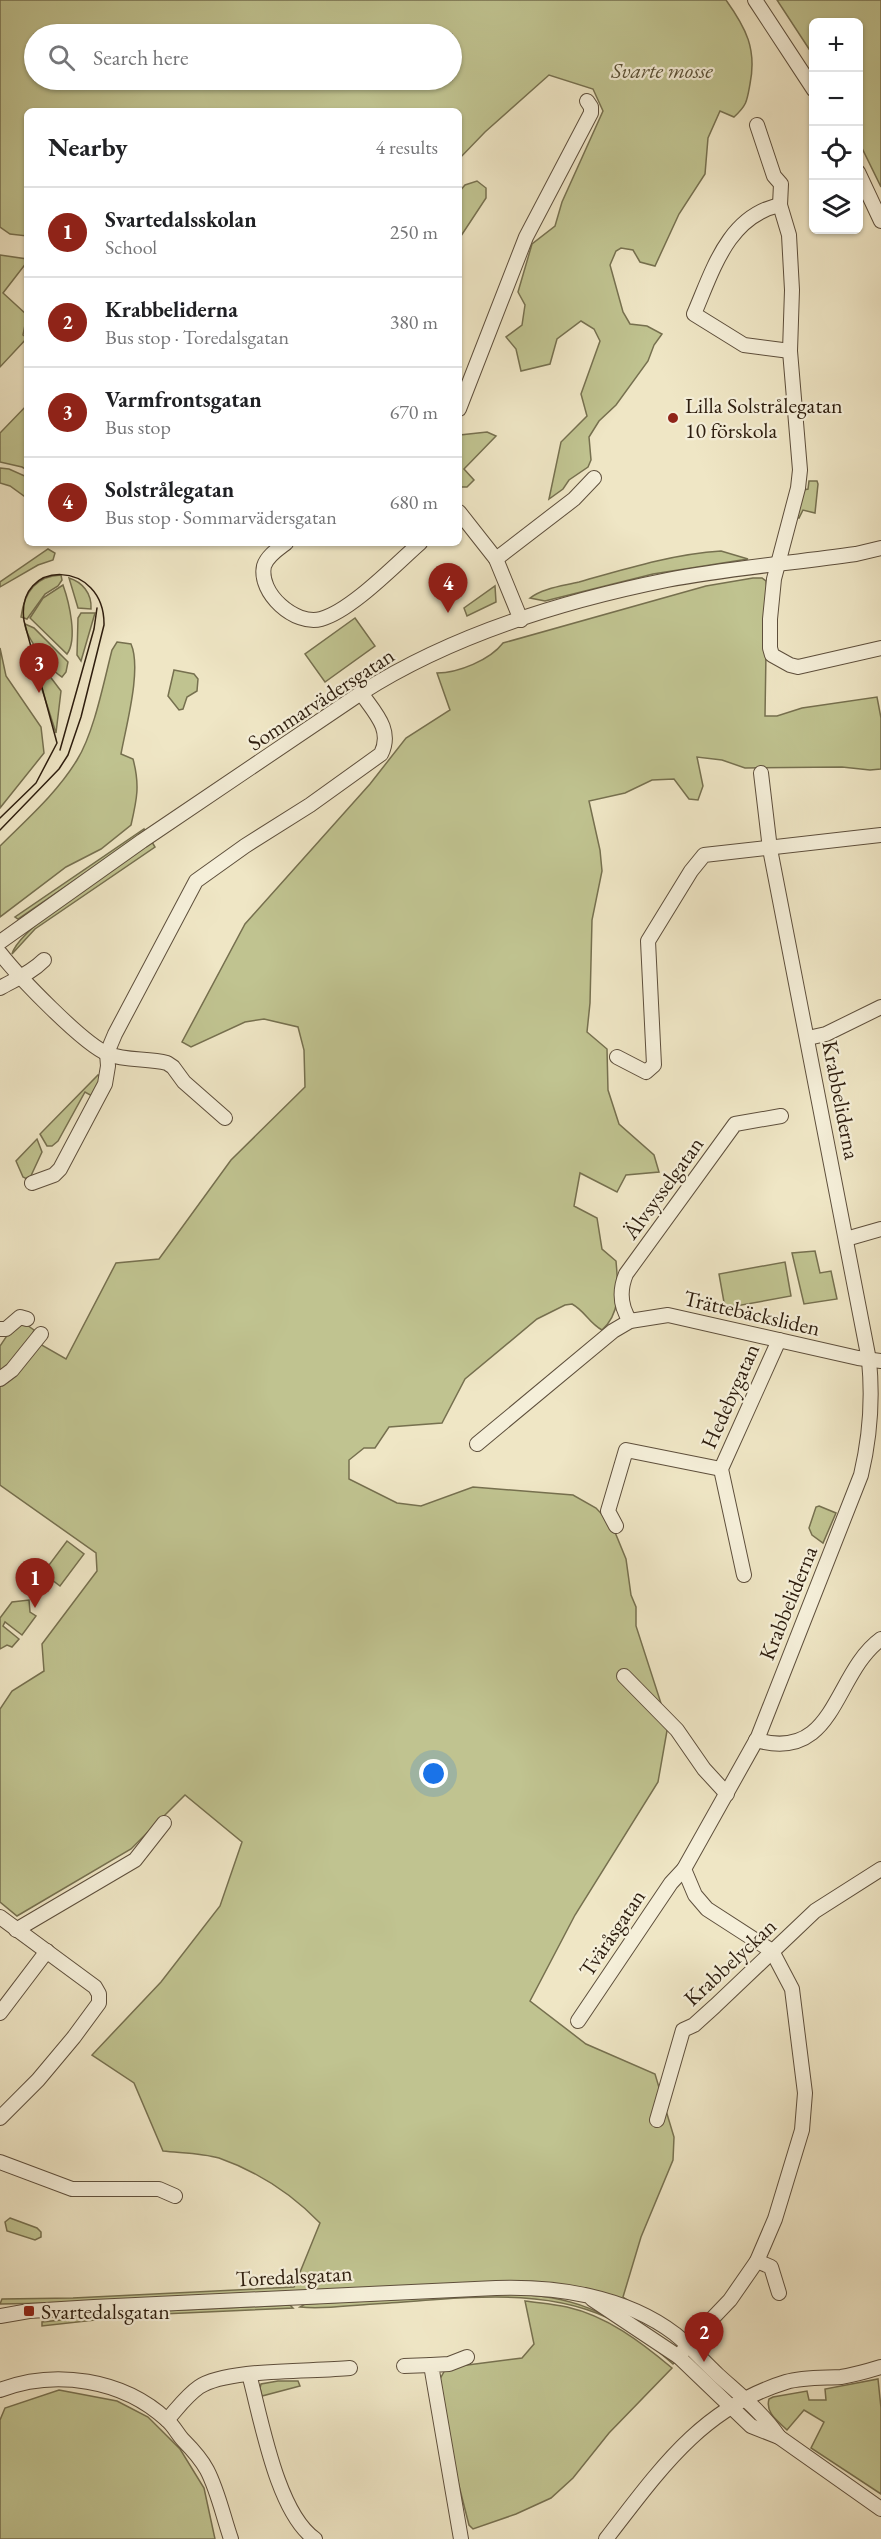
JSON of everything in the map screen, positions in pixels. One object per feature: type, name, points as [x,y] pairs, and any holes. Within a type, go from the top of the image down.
[{"type":"street","points":[[755,0],[809,84]]},
{"type":"street","points":[[462,402],[522,244],[591,112],[591,107],[586,102]]},
{"type":"street","points":[[757,124],[774,176],[781,184],[780,205],[789,235],[792,290],[790,351],[800,470],[798,488],[778,565],[770,619],[770,648],[777,659],[798,667],[881,648]]},
{"type":"street","points":[[862,180],[881,221]]},
{"type":"street","points":[[780,205],[750,217],[736,229],[713,271],[694,314],[744,345],[790,351]]},
{"type":"street","points":[[496,559],[574,500],[594,478]]},
{"type":"street","points":[[462,516],[496,559],[521,620]]},
{"type":"street","points":[[283,546],[266,561],[263,575],[265,582],[275,599],[284,608],[304,618],[320,620],[343,610],[417,546]]},
{"type":"street","name":"Sommarvädersgatan","points":[[0,942],[142,841],[362,693],[383,680],[458,643],[521,620],[604,595],[666,580],[856,554],[881,548]]},
{"type":"street","points":[[32,1183],[54,1175],[60,1169],[105,1084],[108,1066],[107,1053],[189,891],[198,879],[319,799],[381,754],[386,741],[385,730],[362,693]]},
{"type":"street","name":"Krabbeliderna","points":[[684,1869],[756,1740],[861,1476],[872,1412],[875,1361],[846,1239],[770,849],[761,773]]},
{"type":"street","points":[[617,1057],[646,1072],[654,1065],[648,941],[691,871],[704,855],[881,835]]},
{"type":"street","points":[[0,953],[95,1047],[107,1053],[167,1063],[184,1082],[225,1118]]},
{"type":"street","points":[[0,988],[31,973],[44,960]]},
{"type":"street","points":[[808,1038],[826,1034],[881,1007]]},
{"type":"street","name":"Älvsysselgatan","points":[[630,1321],[622,1306],[621,1295],[626,1274],[735,1124],[782,1116]]},
{"type":"street","points":[[846,1239],[881,1229]]},
{"type":"street","name":"Trättebäcksliden","points":[[477,1444],[613,1331],[630,1321],[668,1315],[875,1361]]},
{"type":"street","points":[[0,1329],[6,1329],[20,1317],[27,1319]]},
{"type":"street","points":[[0,1379],[12,1370],[41,1334]]},
{"type":"street","name":"Hedebygatan","points":[[744,1575],[721,1469],[778,1340]]},
{"type":"street","points":[[616,1526],[608,1511],[626,1450],[721,1469]]},
{"type":"street","points":[[756,1740],[784,1745],[815,1731],[832,1711],[859,1659],[881,1639]]},
{"type":"street","points":[[624,1676],[677,1730],[704,1769],[727,1794]]},
{"type":"street","points":[[16,1930],[135,1860],[164,1823]]},
{"type":"street","points":[[683,2351],[729,2300],[757,2261],[775,2219],[802,2130],[805,2093],[792,1989],[772,1951],[707,1909],[695,1895],[684,1869]]},
{"type":"street","name":"Tväråsgatan","points":[[578,2021],[671,1883],[684,1869]]},
{"type":"street","name":"Krabbelyckan","points":[[657,2120],[683,2030],[694,2025],[815,1911],[881,1869]]},
{"type":"street","points":[[0,1917],[95,1987],[99,1994],[99,2002],[74,2037],[38,2080],[0,2118]]},
{"type":"street","points":[[0,2013],[47,1951]]},
{"type":"street","points":[[0,2162],[72,2189],[159,2188],[175,2196]]},
{"type":"street","points":[[757,2261],[771,2267],[779,2292]]},
{"type":"street","name":"Toredalsgatan","points":[[0,2316],[94,2307],[496,2288],[548,2289],[574,2293],[590,2298],[683,2351],[767,2419],[779,2438]]},
{"type":"street","name":"Toredalsgatan","points":[[683,2351],[730,2406],[751,2426],[779,2438],[881,2509]]},
{"type":"street","points":[[404,2366],[449,2364],[467,2357]]},
{"type":"street","points":[[431,2365],[461,2539]]},
{"type":"street","points":[[606,2539],[673,2455],[688,2439],[730,2406],[758,2392],[789,2381],[843,2377],[881,2367]]},
{"type":"street","points":[[167,2420],[186,2397],[200,2386],[219,2378],[350,2368]]},
{"type":"street","points":[[249,2374],[273,2467],[292,2512],[307,2533],[315,2539]]},
{"type":"street","points":[[0,2390],[44,2379],[88,2381],[132,2398],[167,2420],[194,2451],[207,2471],[231,2539]]},
{"type":"green space","name":"Svarte mosse","points":[[0,0],[726,0],[739,20],[751,49],[752,71],[746,102],[734,117],[720,111],[708,138],[705,174],[679,214],[655,266],[640,262],[633,250],[621,248],[616,251],[610,265],[623,312],[630,324],[647,326],[662,334],[654,345],[648,361],[616,405],[599,421],[589,437],[591,460],[588,467],[569,480],[563,489],[549,499],[561,442],[587,416],[581,394],[600,341],[594,329],[581,321],[557,339],[550,364],[521,371],[516,349],[506,337],[522,325],[525,305],[518,292],[532,244],[555,226],[562,202],[603,111],[593,89],[549,75],[485,132],[462,156],[462,108],[24,108],[24,236],[10,234],[0,227]]},
{"type":"green space","points":[[777,0],[881,0],[881,187],[863,150],[863,18],[809,18],[809,49]]},
{"type":"green space","points":[[477,181],[486,188],[486,198],[462,234],[462,188]]},
{"type":"green space","points":[[0,255],[24,259],[24,266],[3,293],[24,312],[24,341],[0,367]]},
{"type":"green space","points":[[24,408],[24,468],[0,462],[0,433]]},
{"type":"green space","points":[[487,432],[496,436],[464,469],[474,480],[467,487],[462,487],[462,435]]},
{"type":"green space","points":[[0,468],[24,476],[24,496],[10,486],[0,483]]},
{"type":"green space","points":[[809,481],[817,481],[818,484],[815,513],[803,510],[799,518],[796,517],[803,490],[808,489]]},
{"type":"green space","points":[[48,549],[55,553],[53,560],[38,565],[0,587],[0,582]]},
{"type":"green space","points":[[721,551],[748,559],[653,574],[545,601],[530,598],[547,590],[649,563],[685,555]]},
{"type":"green space","points":[[61,575],[62,580],[58,586],[45,594],[27,619],[21,617],[25,601],[32,588],[44,579]]},
{"type":"green space","points":[[69,578],[78,582],[88,593],[91,609],[78,608]]},
{"type":"green space","points":[[762,578],[766,581],[767,589],[765,716],[777,716],[802,708],[877,697],[881,718],[881,769],[745,768],[722,760],[697,757],[703,786],[698,800],[689,799],[674,779],[652,780],[625,793],[589,801],[600,850],[602,871],[592,920],[587,1032],[607,1049],[608,1090],[619,1124],[654,1155],[659,1172],[626,1175],[617,1192],[580,1173],[574,1206],[597,1218],[602,1249],[616,1261],[616,1307],[602,1330],[572,1304],[565,1305],[537,1319],[465,1379],[442,1423],[389,1427],[375,1448],[364,1448],[349,1460],[349,1479],[397,1503],[421,1506],[473,1487],[573,1495],[596,1508],[612,1525],[626,1559],[631,1595],[636,1607],[636,1626],[668,1725],[658,1782],[575,1915],[530,2001],[586,2044],[655,2074],[674,2137],[673,2160],[641,2237],[623,2297],[635,2305],[594,2293],[0,2304],[2,2299],[73,2298],[294,2287],[320,2223],[273,2184],[233,2163],[212,2156],[163,2151],[134,2083],[92,2055],[161,1982],[220,1906],[242,1842],[185,1795],[131,1849],[17,1916],[0,1902],[0,1709],[12,1691],[44,1671],[42,1644],[97,1571],[96,1553],[0,1485],[0,1346],[12,1328],[24,1323],[34,1330],[31,1339],[66,1359],[116,1263],[159,1259],[231,1160],[305,1087],[304,1050],[298,1027],[264,1019],[245,1022],[191,1047],[182,1042],[245,924],[370,784],[406,738],[450,710],[437,673],[454,671],[482,660],[503,643],[706,586]]},
{"type":"green space","points":[[63,585],[70,610],[72,630],[72,639],[67,654],[30,618],[43,598]]},
{"type":"green space","points":[[495,586],[496,602],[467,616],[464,608]]},
{"type":"green space","points":[[81,613],[95,613],[81,661],[77,655],[78,618]]},
{"type":"green space","points":[[355,618],[375,646],[325,682],[305,654]]},
{"type":"green space","points":[[25,624],[34,628],[68,662],[66,672],[62,677],[39,652]]},
{"type":"green space","points":[[117,642],[131,644],[135,668],[132,698],[121,754],[133,759],[137,784],[131,825],[101,849],[66,867],[0,917],[0,846],[51,795],[77,760],[89,736],[112,650]]},
{"type":"green space","points":[[0,648],[6,676],[41,727],[44,753],[0,808]]},
{"type":"green space","points":[[33,654],[61,691],[56,733],[31,655]]},
{"type":"green space","points":[[174,670],[194,674],[198,679],[197,691],[187,697],[183,709],[179,710],[168,696]]},
{"type":"green space","points":[[144,829],[145,832],[18,919],[15,917]]},
{"type":"green space","points":[[152,842],[155,847],[35,929],[12,954],[19,942],[52,911]]},
{"type":"green space","points":[[98,1075],[102,1077],[92,1096],[85,1092],[58,1141],[52,1146],[47,1146],[40,1134]]},
{"type":"green space","points":[[37,1139],[42,1152],[29,1180],[23,1177],[16,1161]]},
{"type":"green space","points":[[815,1251],[820,1273],[831,1271],[837,1299],[804,1304],[792,1253]]},
{"type":"green space","points":[[785,1262],[791,1296],[725,1308],[719,1274]]},
{"type":"green space","points":[[819,1506],[836,1513],[823,1543],[812,1535],[809,1528],[816,1507]]},
{"type":"green space","points":[[67,1541],[84,1554],[60,1586],[43,1573]]},
{"type":"green space","points":[[29,1600],[30,1612],[36,1616],[22,1635],[5,1622],[3,1626],[19,1639],[12,1647],[7,1645],[0,1649],[0,1618],[12,1602]]},
{"type":"green space","points":[[10,2218],[37,2228],[41,2232],[41,2237],[35,2240],[7,2231],[5,2222]]},
{"type":"green space","points":[[503,2294],[555,2298],[596,2311],[634,2332],[677,2360],[673,2364],[633,2332],[590,2311],[530,2298],[467,2298],[327,2308],[300,2307],[305,2304]]},
{"type":"green space","points":[[525,2301],[567,2307],[610,2323],[672,2368],[609,2433],[573,2478],[551,2498],[516,2514],[473,2529],[469,2525],[457,2478],[440,2379],[445,2370],[452,2367],[522,2358],[534,2344]]},
{"type":"green space","points":[[290,2305],[293,2308],[140,2315],[42,2326],[42,2322],[139,2312]]},
{"type":"green space","points":[[878,2379],[881,2408],[881,2494],[811,2448],[824,2422],[804,2410],[787,2430],[773,2416],[768,2404],[769,2399],[773,2397],[807,2391],[809,2400],[826,2400],[825,2389]]},
{"type":"green space","points":[[298,2381],[300,2386],[262,2396],[261,2384]]},
{"type":"green space","points":[[59,2390],[117,2401],[148,2417],[180,2449],[204,2488],[215,2539],[0,2539],[0,2420],[5,2408]]},
{"type":"tram line","points":[[0,818],[36,783],[57,743],[24,621],[25,600],[33,586],[46,577],[61,575],[77,578],[91,588],[100,603],[104,625],[81,717],[68,755],[59,769],[0,830]]},
{"type":"tram line","points":[[60,750],[94,629],[97,608]]},
{"type":"place","name":"Lilla Solstrålegatan 10 förskola","points":[[673,418]]},
{"type":"place","name":"Solstrålegatan","points":[[448,613]]},
{"type":"place","name":"Varmfrontsgatan","points":[[39,693]]},
{"type":"place","name":"Svartedalsskolan","points":[[35,1608]]},
{"type":"place","name":"Svartedalsgatan","points":[[29,2311]]},
{"type":"place","name":"Krabbeliderna","points":[[704,2362]]}]
